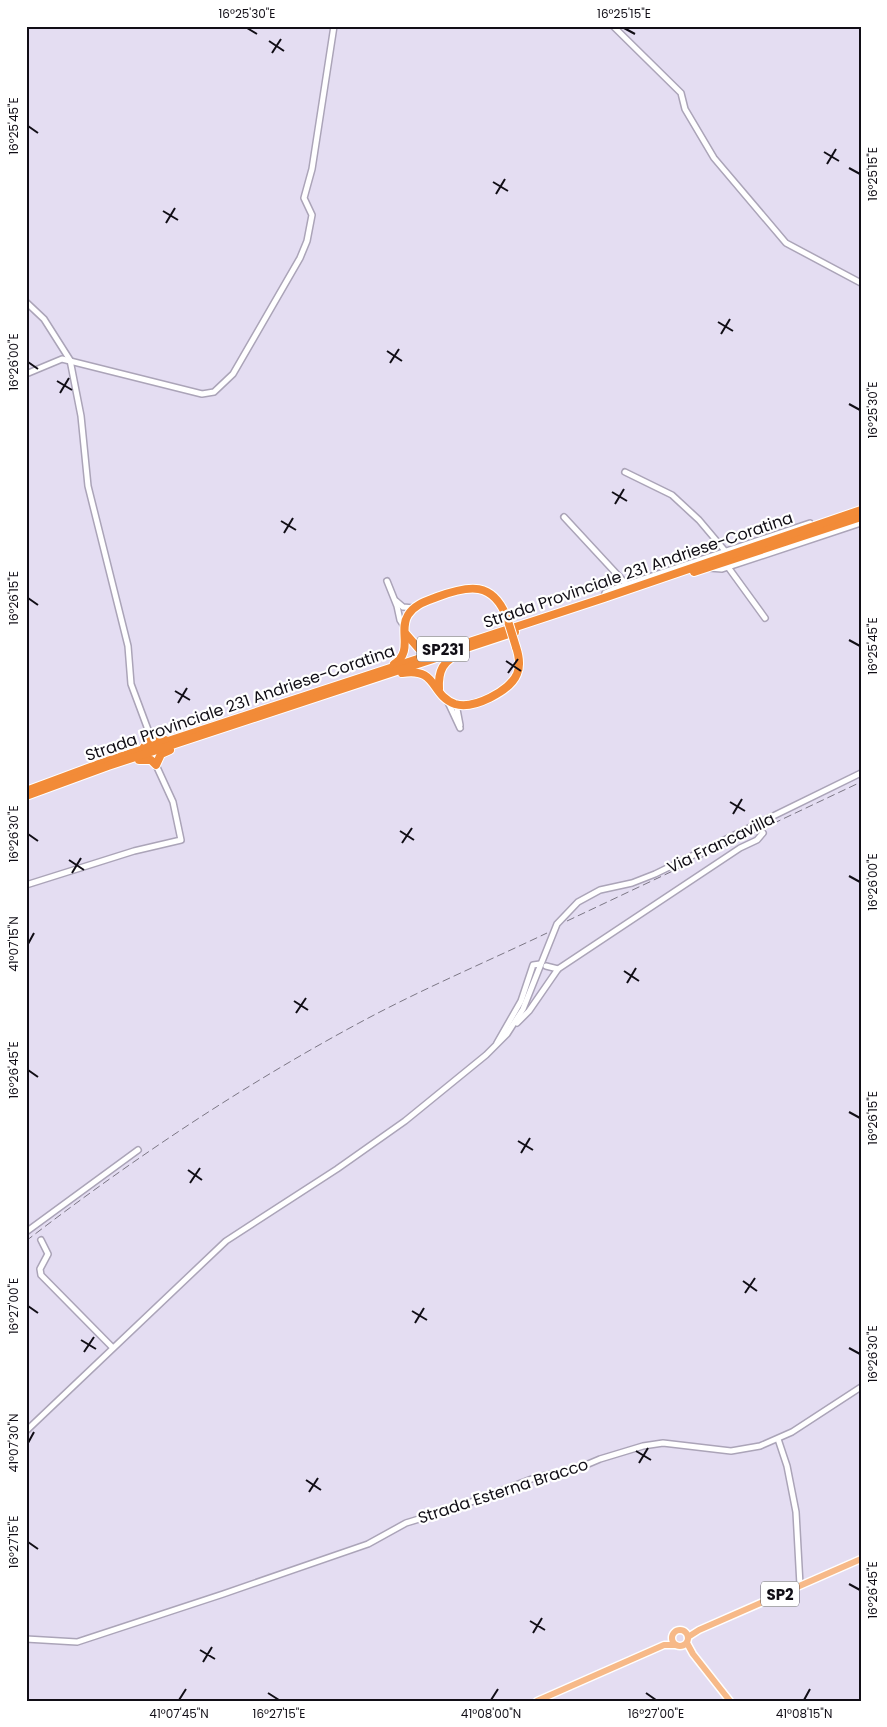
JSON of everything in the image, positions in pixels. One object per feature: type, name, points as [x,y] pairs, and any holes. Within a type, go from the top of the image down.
[{"type":"highway","name":"Strada Provinciale 231 Andriese-Coratina","points":[[26,796],[106,764],[208,727],[604,598],[861,508]]},
{"type":"highway","name":"Strada Provinciale 231 Andriese-Coratina","points":[[26,790],[224,728],[861,517]]},
{"type":"highway","points":[[376,671],[395,664],[402,657],[406,642],[407,616],[414,608],[441,595],[470,587],[492,594],[499,601],[507,618],[516,647],[519,666],[513,681],[496,695],[470,703],[456,704],[446,700],[427,675],[416,671],[400,673],[396,671]]},
{"type":"highway","points":[[405,629],[419,649],[440,650]]},
{"type":"highway","points":[[440,691],[438,676],[445,662],[489,640]]},
{"type":"highway","points":[[106,764],[146,746],[150,741],[150,735],[163,740],[208,727]]},
{"type":"highway","points":[[106,764],[114,768],[147,759],[156,765],[159,757],[165,752],[212,736],[224,728]]},
{"type":"main road","name":"SP2","points":[[684,1631],[698,1630],[861,1559]]},
{"type":"main road","points":[[537,1701],[664,1645],[676,1630],[684,1631],[693,1654],[730,1701]]},
{"type":"main road","name":"SP2","points":[[688,1640],[698,1630]]},
{"type":"main road","points":[[672,1637],[677,1646]]},
{"type":"main road","points":[[677,1646],[688,1640]]},
{"type":"main road","points":[[664,1645],[677,1646],[693,1654]]},
{"type":"street","points":[[26,374],[48,363],[62,359],[202,394],[214,392],[233,374],[300,258],[307,241],[312,215],[304,198],[312,169],[334,26]]},
{"type":"street","points":[[613,26],[657,72],[673,83],[682,93],[685,109],[714,158],[786,242],[861,283]]},
{"type":"street","points":[[26,302],[44,319],[70,360],[80,416],[88,486],[128,646],[131,684],[150,735]]},
{"type":"street","points":[[625,472],[672,495],[699,520],[726,552]]},
{"type":"street","points":[[604,598],[607,591],[626,584],[861,508]]},
{"type":"street","points":[[564,517],[626,584]]},
{"type":"street","points":[[706,568],[722,569],[861,523]]},
{"type":"street","points":[[728,567],[765,618]]},
{"type":"street","points":[[387,581],[405,629]]},
{"type":"street","points":[[397,606],[414,608]]},
{"type":"street","points":[[397,606],[407,616]]},
{"type":"street","points":[[446,700],[457,717]]},
{"type":"street","points":[[457,717],[470,703]]},
{"type":"street","points":[[456,704],[457,717]]},
{"type":"street","points":[[26,885],[90,864],[181,840],[173,802],[156,765]]},
{"type":"street","name":"Via Francavilla","points":[[526,1010],[557,924],[578,902],[600,890],[641,880],[753,828],[861,773]]},
{"type":"street","points":[[26,1431],[226,1240],[337,1169],[405,1121],[496,1046],[558,970],[740,848],[757,840],[763,834]]},
{"type":"street","points":[[496,1046],[501,1033],[521,1001],[533,965],[540,964]]},
{"type":"street","points":[[546,966],[558,970]]},
{"type":"street","points":[[26,1232],[138,1150]]},
{"type":"street","points":[[42,1240],[48,1254],[40,1269],[40,1275],[112,1347]]},
{"type":"street","name":"Strada Esterna Bracco","points":[[26,1640],[76,1642],[111,1631],[368,1544],[406,1523],[455,1508],[537,1477],[574,1470],[600,1459],[643,1446],[662,1443],[731,1452],[742,1451],[778,1439],[861,1387]]},
{"type":"street","points":[[778,1439],[787,1466],[796,1512],[800,1585]]},
{"type":"railway","points":[[567,921],[861,782]]},
{"type":"railway","points":[[26,1241],[147,1153],[272,1072],[382,1011],[547,933]]}]
